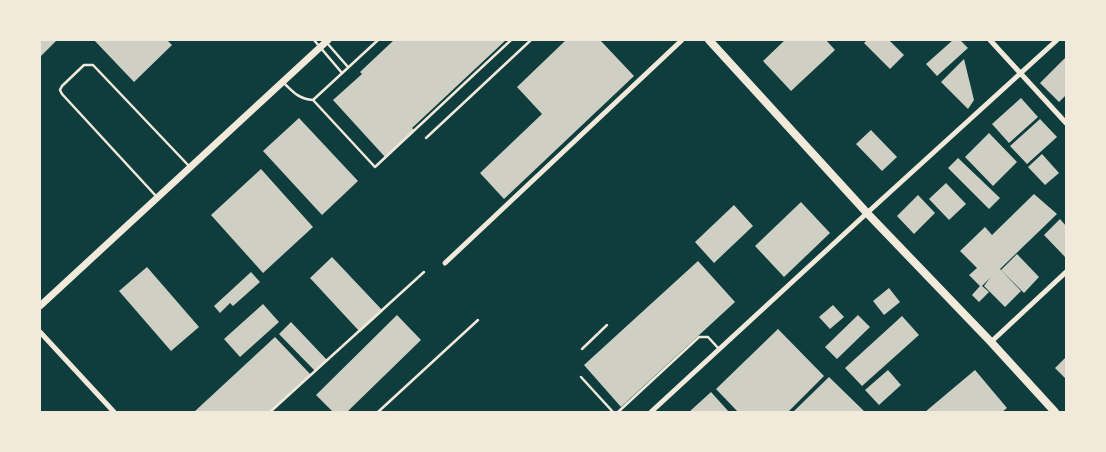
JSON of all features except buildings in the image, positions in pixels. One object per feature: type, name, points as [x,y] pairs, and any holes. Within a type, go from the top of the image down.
[{"type":"main road","points":[[709,40],[867,213],[991,342],[1055,412]]},
{"type":"street","points":[[445,263],[682,40]]},
{"type":"street","points":[[990,40],[1066,123]]},
{"type":"street","points":[[651,412],[1057,40]]},
{"type":"street","points":[[40,306],[325,43]]},
{"type":"street","points":[[991,342],[1066,272]]},
{"type":"street","points":[[40,332],[114,412]]},
{"type":"lane","points":[[314,40],[325,43],[348,68]]},
{"type":"lane","points":[[282,82],[296,95],[306,100],[313,100],[378,40]]},
{"type":"lane","points":[[313,100],[375,167],[511,40]]},
{"type":"lane","points":[[426,138],[531,40]]},
{"type":"lane","points":[[325,43],[342,73]]},
{"type":"lane","points":[[157,197],[62,94],[60,90],[62,86],[84,65],[93,66],[190,167]]},
{"type":"lane","points":[[270,412],[424,272]]},
{"type":"lane","points":[[378,412],[478,320]]},
{"type":"lane","points":[[582,349],[606,325]]},
{"type":"lane","points":[[618,412],[699,337],[708,337],[719,349]]},
{"type":"lane","points":[[581,377],[613,412]]}]
